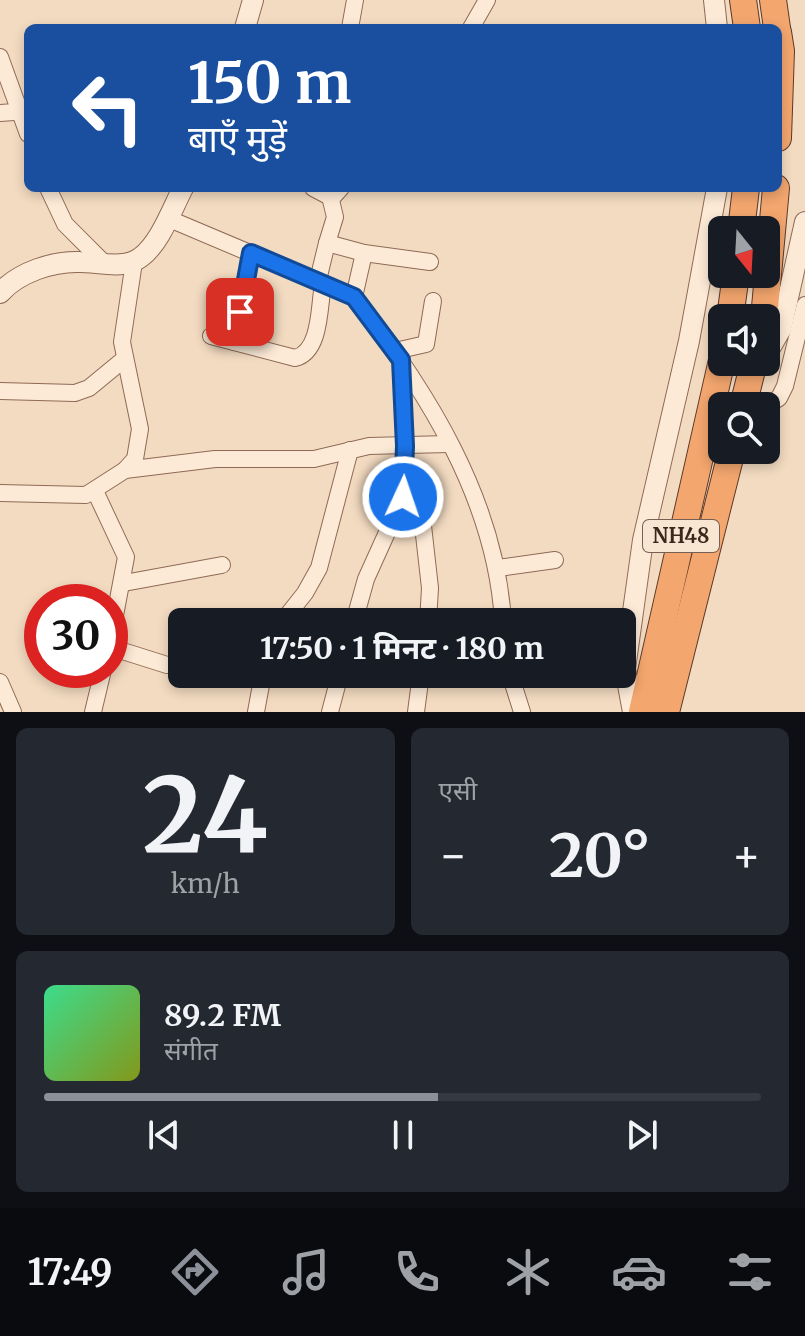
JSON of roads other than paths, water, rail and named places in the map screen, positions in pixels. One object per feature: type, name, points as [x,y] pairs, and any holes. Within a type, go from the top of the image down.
[{"type":"highway","points":[[743,0],[746,24]]},
{"type":"highway","points":[[773,0],[777,24]]},
{"type":"highway","points":[[743,216],[746,192]]},
{"type":"highway","points":[[765,304],[776,192]]},
{"type":"highway","name":"NH48","points":[[642,712],[718,376]]},
{"type":"highway","name":"NH48","points":[[666,712],[728,464]]},
{"type":"street","points":[[246,24],[253,0]]},
{"type":"street","points":[[351,24],[355,0]]},
{"type":"street","points":[[473,24],[487,0]]},
{"type":"street","points":[[714,0],[717,24]]},
{"type":"street","points":[[0,57],[24,110],[0,113]]},
{"type":"street","points":[[50,192],[65,224],[104,263]]},
{"type":"street","points":[[0,293],[28,273],[53,264],[134,262],[148,251],[181,192]]},
{"type":"street","points":[[211,336],[295,358],[308,353],[327,243],[335,217],[333,192]]},
{"type":"street","points":[[633,712],[625,669],[643,540],[689,341],[716,192]]},
{"type":"street","points":[[167,218],[354,297],[398,355],[479,503],[498,568],[502,608]]},
{"type":"street","points":[[780,331],[805,222]]},
{"type":"street","points":[[327,243],[364,253],[430,262]]},
{"type":"street","points":[[234,342],[251,253]]},
{"type":"street","points":[[354,297],[364,253]]},
{"type":"street","points":[[0,493],[75,496],[95,491],[135,459],[140,429],[123,360],[122,326],[134,262]]},
{"type":"street","points":[[398,355],[426,344],[433,301]]},
{"type":"street","points":[[780,396],[805,305]]},
{"type":"street","points":[[358,608],[366,579],[403,497],[405,446],[398,355]]},
{"type":"street","points":[[0,391],[75,393],[89,388],[123,360]]},
{"type":"street","points":[[125,470],[215,459],[314,459],[350,450],[448,444]]},
{"type":"street","points":[[293,608],[319,568],[350,450]]},
{"type":"street","points":[[95,491],[126,557],[124,583],[222,565]]},
{"type":"street","points":[[403,497],[422,517],[430,588],[429,608]]},
{"type":"street","points":[[498,568],[555,560]]},
{"type":"street","points":[[128,651],[167,665]]},
{"type":"street","points":[[0,682],[13,712]]},
{"type":"street","points":[[93,712],[99,688]]},
{"type":"street","points":[[256,712],[260,688]]},
{"type":"street","points":[[330,712],[336,688]]},
{"type":"street","points":[[416,712],[419,688]]},
{"type":"street","points":[[514,688],[522,712]]}]
